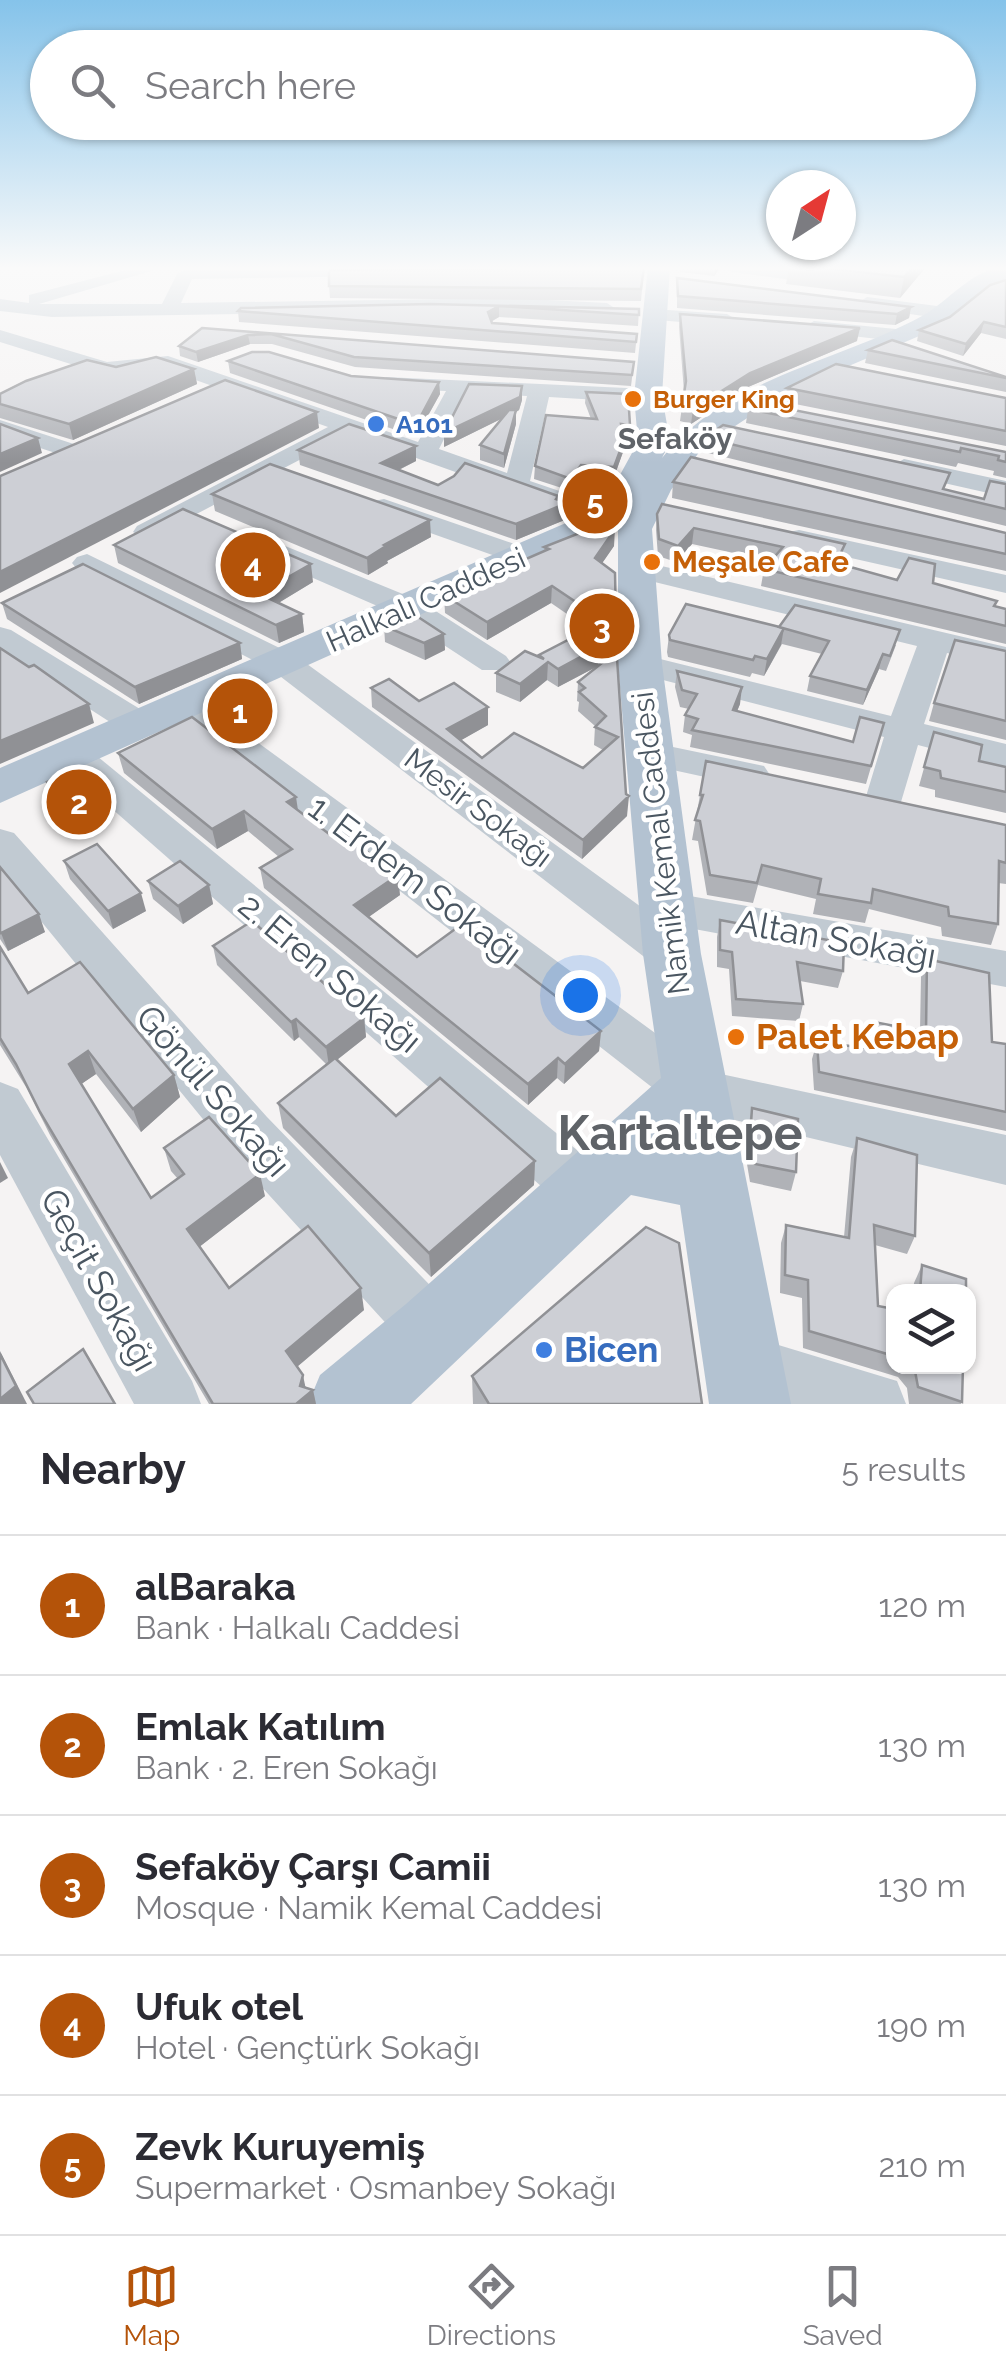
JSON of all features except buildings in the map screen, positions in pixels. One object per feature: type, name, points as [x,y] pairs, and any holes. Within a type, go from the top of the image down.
[{"type":"main road","points":[[623,530],[624,500],[654,442],[651,333]]},
{"type":"main road","points":[[623,530],[692,440],[748,406],[900,333]]},
{"type":"main road","name":"Halkalı Caddesi","points":[[0,788],[522,556],[623,530]]},
{"type":"main road","name":"Namik Kemal Caddesi","points":[[623,530],[670,931],[746,1384]]},
{"type":"main road","points":[[349,1404],[434,1332],[694,1090]]},
{"type":"main road","points":[[602,1177],[649,1162],[682,1169],[712,1186]]},
{"type":"street","points":[[367,379],[540,390],[626,333]]},
{"type":"street","points":[[846,333],[889,338],[920,353]]},
{"type":"street","points":[[0,336],[106,369],[162,360],[199,374],[230,372],[346,427],[516,486],[623,530],[936,640],[1006,657]]},
{"type":"street","points":[[828,365],[863,372]]},
{"type":"street","points":[[193,399],[230,372]]},
{"type":"street","points":[[424,454],[459,386]]},
{"type":"street","points":[[516,486],[540,390]]},
{"type":"street","points":[[748,406],[786,413]]},
{"type":"street","points":[[184,512],[346,427]]},
{"type":"street","points":[[713,427],[752,435]]},
{"type":"street","points":[[0,428],[83,449],[35,470]]},
{"type":"street","points":[[679,458],[716,467]]},
{"type":"street","points":[[889,464],[1006,488]]},
{"type":"street","points":[[270,467],[306,480]]},
{"type":"street","points":[[360,499],[522,556]]},
{"type":"street","points":[[184,512],[409,608],[494,663]]},
{"type":"street","name":"Mesir Sokağı","points":[[184,512],[78,568],[284,662],[670,931]]},
{"type":"street","points":[[623,530],[684,513]]},
{"type":"street","points":[[779,534],[1006,584]]},
{"type":"street","points":[[0,636],[140,726]]},
{"type":"street","points":[[845,794],[902,806],[904,729],[936,640]]},
{"type":"street","points":[[640,664],[1006,756]]},
{"type":"street","name":"1. Erdem Sokağı","points":[[185,706],[694,1090]]},
{"type":"street","name":"2. Eren Sokağı","points":[[73,754],[602,1177]]},
{"type":"street","points":[[649,754],[786,782]]},
{"type":"street","name":"Gönül Sokağı","points":[[0,843],[248,1134],[434,1332]]},
{"type":"street","name":"Altan Sokağı","points":[[670,931],[1006,969]]},
{"type":"street","points":[[694,1090],[1006,1160]]},
{"type":"street","name":"Geçit Sokağı","points":[[0,1104],[169,1404]]},
{"type":"street","points":[[746,1384],[874,1404]]},
{"type":"place","name":"Burger King","points":[[633,399]]},
{"type":"place","name":"A101","points":[[376,424]]},
{"type":"place","name":"Zevk Kuruyemiş","points":[[595,501]]},
{"type":"place","name":"Meşale Cafe","points":[[652,562]]},
{"type":"place","name":"Ufuk otel","points":[[253,565]]},
{"type":"place","name":"Sefaköy Çarşı Camii","points":[[602,626]]},
{"type":"place","name":"alBaraka","points":[[240,711]]},
{"type":"place","name":"Emlak Katılım","points":[[79,802]]},
{"type":"place","name":"Palet Kebap","points":[[736,1037]]},
{"type":"place","name":"Bicen","points":[[544,1350]]},
{"type":"district","name":"Sefaköy","points":[[675,439]]},
{"type":"district","name":"Kartaltepe","points":[[680,1133]]}]
